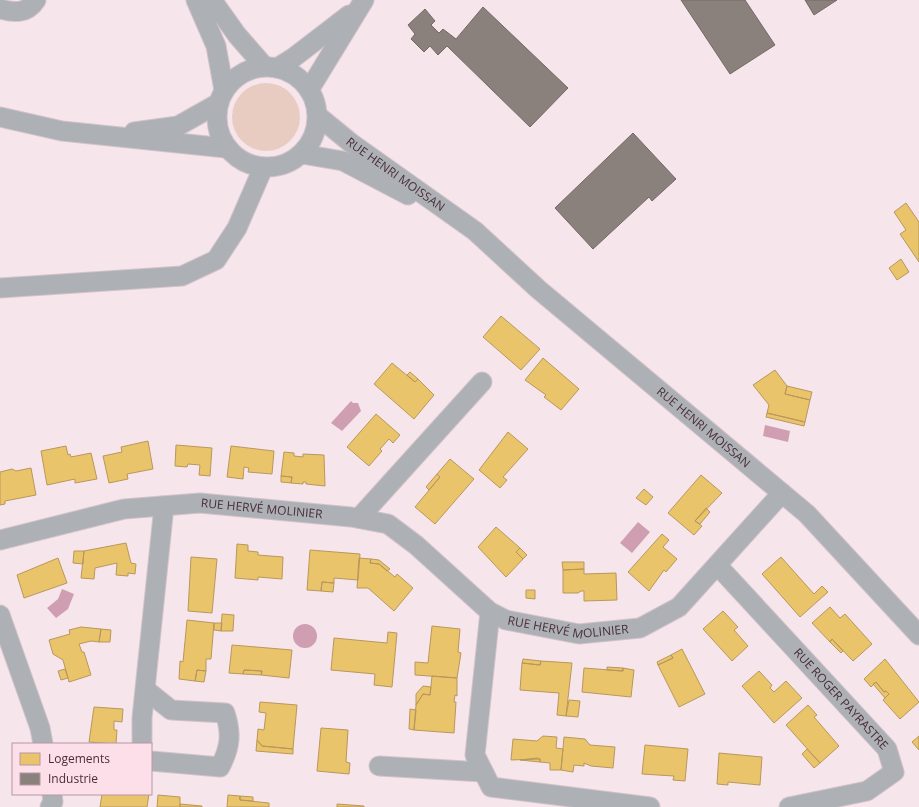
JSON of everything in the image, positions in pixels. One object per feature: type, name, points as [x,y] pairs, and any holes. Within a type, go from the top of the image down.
[{"type":"street","points":[[0,9],[14,13],[25,10],[36,0]]},
{"type":"street","points":[[196,0],[216,46],[221,97],[216,120],[219,135],[226,148],[237,158],[249,165],[263,168],[278,167],[291,162],[302,154],[311,142],[316,130],[318,116],[315,102],[309,90],[295,76],[271,67],[238,35],[212,0]]},
{"type":"street","points":[[107,136],[178,126],[221,97],[235,78],[249,70],[271,67],[293,58],[360,5]]},
{"type":"street","points":[[309,90],[360,5]]},
{"type":"street","name":"RUE HENRI MOISSAN","points":[[318,116],[351,143],[475,231],[538,289],[807,514],[919,635]]},
{"type":"street","points":[[0,117],[62,131],[226,148]]},
{"type":"street","name":"RUE HENRI MOISSAN","points":[[302,154],[343,161],[475,231]]},
{"type":"street","points":[[0,288],[182,276],[216,260],[237,228],[263,168]]},
{"type":"street","points":[[359,518],[482,382]]},
{"type":"street","name":"RUE HERVÉ MOLINIER","points":[[0,540],[124,509],[200,503],[359,518],[388,524],[416,545],[490,612],[506,620],[579,634],[640,628],[679,607],[718,566],[782,493]]},
{"type":"street","points":[[142,743],[142,718],[164,506]]},
{"type":"street","name":"RUE ROGER PAYRASTRE","points":[[718,566],[887,749],[894,772],[867,791],[789,807]]},
{"type":"street","points":[[490,612],[475,755],[491,787],[650,807]]},
{"type":"street","points":[[0,614],[40,728],[42,743]]},
{"type":"street","points":[[146,690],[171,710],[225,713],[229,725],[229,751],[220,767],[152,762]]},
{"type":"street","points":[[379,766],[483,772]]},
{"type":"street","points":[[50,807],[53,802],[52,795]]},
{"type":"shaded area","points":[[266,83],[279,86],[290,93],[297,104],[300,117],[297,130],[290,141],[279,148],[266,151],[253,148],[242,141],[235,130],[232,117],[235,104],[242,93],[253,86]]},
{"type":"shaded area","points":[[351,401],[353,403],[358,403],[361,411],[342,431],[331,423]]},
{"type":"shaded area","points":[[765,425],[790,431],[788,442],[763,436]]},
{"type":"shaded area","points":[[638,522],[650,532],[632,553],[620,543]]},
{"type":"shaded area","points":[[62,589],[74,594],[68,609],[56,618],[47,608],[58,599]]},
{"type":"shaded area","points":[[305,624],[313,628],[317,636],[313,644],[305,648],[297,644],[293,636],[297,628]]},
{"type":"building: Logements","points":[[906,203],[919,222],[919,262],[900,234],[906,230],[894,212]]},
{"type":"building: Logements","points":[[901,259],[909,272],[897,280],[889,268]]},
{"type":"building: Logements","points":[[501,316],[540,349],[521,370],[483,337]]},
{"type":"building: Logements","points":[[543,358],[579,389],[561,410],[544,397],[546,395],[525,380]]},
{"type":"building: Logements","points":[[392,363],[415,382],[418,379],[434,395],[414,419],[374,384]]},
{"type":"building: Logements","points":[[775,370],[787,386],[785,394],[810,400],[805,422],[767,413],[769,405],[753,385]]},
{"type":"building: Logements","points":[[410,372],[418,379],[415,382],[407,375]]},
{"type":"building: Logements","points":[[787,386],[812,392],[810,400],[785,394]]},
{"type":"building: Logements","points":[[767,413],[805,422],[804,426],[766,417]]},
{"type":"building: Logements","points":[[376,414],[400,435],[393,443],[389,439],[380,449],[382,451],[369,466],[347,447]]},
{"type":"building: Logements","points":[[508,432],[528,449],[503,477],[507,480],[500,488],[479,470]]},
{"type":"building: Logements","points":[[148,441],[153,469],[127,474],[128,479],[109,483],[103,456],[122,452],[121,447]]},
{"type":"building: Logements","points":[[176,445],[212,448],[210,476],[199,475],[200,465],[188,464],[187,467],[175,466]]},
{"type":"building: Logements","points":[[66,446],[68,455],[70,454],[71,457],[91,453],[97,479],[75,483],[75,479],[47,485],[41,451]]},
{"type":"building: Logements","points":[[231,446],[274,451],[272,474],[248,472],[249,468],[244,467],[243,479],[227,477]]},
{"type":"building: Logements","points":[[284,452],[294,453],[294,456],[303,457],[303,454],[324,455],[325,486],[306,484],[306,482],[303,482],[303,484],[291,483],[292,477],[281,476]]},
{"type":"building: Logements","points":[[450,459],[474,479],[435,524],[415,507],[440,477],[437,474]]},
{"type":"building: Logements","points":[[31,468],[36,495],[5,501],[5,504],[0,505],[0,472],[12,469],[16,471]]},
{"type":"building: Logements","points":[[437,474],[440,477],[429,490],[426,487]]},
{"type":"building: Logements","points":[[701,475],[722,493],[695,521],[702,526],[694,535],[668,513]]},
{"type":"building: Logements","points":[[281,476],[292,477],[291,483],[281,482]]},
{"type":"building: Logements","points":[[644,489],[653,497],[646,505],[636,498]]},
{"type":"building: Logements","points":[[706,508],[710,512],[700,524],[695,521]]},
{"type":"building: Logements","points":[[496,527],[520,548],[516,552],[523,559],[506,577],[478,547]]},
{"type":"building: Logements","points":[[662,534],[669,540],[663,547],[677,559],[666,572],[664,570],[649,591],[628,572]]},
{"type":"building: Logements","points":[[126,543],[131,563],[136,564],[135,574],[128,573],[128,576],[116,575],[117,563],[95,568],[94,579],[81,578],[84,551]]},
{"type":"building: Logements","points":[[237,544],[248,545],[248,551],[258,552],[258,555],[283,557],[282,579],[258,577],[258,580],[235,578]]},
{"type":"building: Logements","points":[[520,548],[527,555],[523,559],[516,552]]},
{"type":"building: Logements","points":[[310,550],[360,554],[358,580],[334,578],[334,583],[322,582],[321,591],[307,590]]},
{"type":"building: Logements","points":[[74,551],[84,551],[83,564],[73,563]]},
{"type":"building: Logements","points":[[191,557],[217,559],[212,613],[188,611]]},
{"type":"building: Logements","points":[[781,557],[814,594],[822,586],[828,592],[800,617],[762,574]]},
{"type":"building: Logements","points":[[58,558],[67,583],[24,598],[17,575]]},
{"type":"building: Logements","points":[[359,558],[371,559],[370,563],[379,564],[395,577],[397,574],[413,588],[394,611],[368,588],[357,588]]},
{"type":"building: Logements","points":[[371,559],[379,560],[390,569],[387,571],[379,564],[370,563]]},
{"type":"building: Logements","points":[[562,562],[584,562],[584,569],[563,570]]},
{"type":"building: Logements","points":[[584,569],[584,574],[616,573],[617,600],[584,601],[584,591],[578,593],[563,593],[563,570]]},
{"type":"building: Logements","points":[[322,582],[334,583],[333,592],[321,591]]},
{"type":"building: Logements","points":[[526,590],[535,590],[535,599],[526,598]]},
{"type":"building: Logements","points":[[830,607],[840,618],[845,614],[872,644],[853,661],[832,639],[830,642],[812,623]]},
{"type":"building: Logements","points":[[723,611],[738,627],[734,630],[748,646],[732,661],[703,629]]},
{"type":"building: Logements","points":[[222,614],[234,615],[233,631],[221,631]]},
{"type":"building: Logements","points":[[187,620],[214,623],[211,659],[206,659],[206,671],[197,670],[195,681],[179,679],[180,661],[183,662]]},
{"type":"building: Logements","points":[[214,623],[222,623],[221,631],[214,630]]},
{"type":"building: Logements","points":[[432,626],[460,629],[458,652],[461,653],[457,678],[415,675],[415,662],[428,663]]},
{"type":"building: Logements","points":[[81,627],[101,629],[99,642],[91,641],[79,644],[82,652],[84,652],[91,675],[69,682],[63,660],[53,654],[49,640],[70,634],[69,630]]},
{"type":"building: Logements","points":[[101,629],[111,630],[110,642],[99,642]]},
{"type":"building: Logements","points":[[388,632],[397,633],[392,687],[374,685],[375,674],[331,670],[334,638],[387,643]]},
{"type":"building: Logements","points":[[832,639],[843,651],[841,653],[830,642]]},
{"type":"building: Logements","points":[[232,645],[292,650],[289,678],[261,675],[262,671],[244,670],[243,674],[229,673]]},
{"type":"building: Logements","points":[[682,649],[705,694],[679,707],[658,665],[673,658],[671,655]]},
{"type":"building: Logements","points":[[671,655],[673,658],[658,665],[657,662]]},
{"type":"building: Logements","points":[[523,659],[541,661],[540,665],[522,663]]},
{"type":"building: Logements","points":[[885,659],[919,702],[900,719],[883,700],[889,694],[886,691],[884,692],[876,682],[871,687],[864,679]]},
{"type":"building: Logements","points":[[541,661],[572,663],[566,716],[557,715],[559,693],[520,690],[522,663],[540,665]]},
{"type":"building: Logements","points":[[607,667],[623,668],[623,671],[607,670]]},
{"type":"building: Logements","points":[[584,668],[623,671],[623,668],[634,670],[631,697],[582,692]]},
{"type":"building: Logements","points":[[65,669],[68,678],[61,680],[58,671]]},
{"type":"building: Logements","points":[[197,670],[206,671],[204,682],[195,681]]},
{"type":"building: Logements","points":[[244,670],[262,671],[261,675],[243,674]]},
{"type":"building: Logements","points":[[759,671],[772,685],[770,688],[774,692],[786,681],[802,698],[774,723],[742,686]]},
{"type":"building: Logements","points":[[432,676],[457,678],[457,696],[455,695],[454,702],[456,702],[454,733],[414,730],[416,705],[423,694],[430,695]]},
{"type":"building: Logements","points":[[876,682],[884,692],[886,691],[889,694],[885,698],[873,684]]},
{"type":"building: Logements","points":[[423,686],[431,687],[430,695],[423,694],[416,705],[416,694]]},
{"type":"building: Logements","points":[[569,700],[580,701],[578,717],[566,716]]},
{"type":"building: Logements","points":[[260,702],[297,705],[293,749],[262,746],[257,740],[258,729],[264,730],[266,713],[259,712]]},
{"type":"building: Logements","points":[[808,705],[817,715],[814,717],[839,746],[820,763],[786,725]]},
{"type":"building: Logements","points":[[94,707],[123,709],[122,722],[114,721],[114,730],[117,730],[116,743],[89,742]]},
{"type":"building: Logements","points":[[410,709],[416,710],[414,730],[409,729]]},
{"type":"building: Logements","points":[[321,728],[348,730],[346,762],[350,763],[349,774],[317,771]]},
{"type":"building: Logements","points":[[543,736],[557,737],[556,748],[563,749],[561,770],[550,770],[550,763],[540,762],[540,759],[511,760],[513,739],[537,741]]},
{"type":"building: Logements","points":[[919,736],[919,750],[912,742]]},
{"type":"building: Logements","points":[[564,737],[585,739],[590,745],[615,747],[613,768],[591,766],[584,763],[584,766],[574,765],[573,772],[561,770]]},
{"type":"building: Logements","points":[[257,740],[262,746],[293,749],[293,754],[256,751]]},
{"type":"building: Logements","points":[[645,745],[688,749],[685,781],[673,780],[674,776],[642,774]]},
{"type":"building: Logements","points":[[807,749],[820,763],[814,768],[802,754]]},
{"type":"building: Logements","points":[[719,753],[762,757],[760,785],[728,782],[728,785],[717,784]]},
{"type":"building: Logements","points":[[540,759],[540,762],[520,760]]},
{"type":"building: Logements","points":[[102,795],[149,795],[147,807],[100,807]]},
{"type":"building: Logements","points":[[158,795],[180,797],[180,807],[157,807]]},
{"type":"building: Logements","points":[[228,795],[240,796],[240,800],[269,803],[269,807],[227,807]]},
{"type":"building: Logements","points":[[240,796],[253,797],[253,801],[240,800]]},
{"type":"building: Logements","points":[[180,804],[202,806],[202,807],[180,807]]},
{"type":"building: Logements","points":[[337,804],[364,806],[364,807],[337,807]]},
{"type":"building: Industrie","points":[[681,0],[745,0],[775,45],[730,74]]},
{"type":"building: Industrie","points":[[805,0],[837,0],[814,15]]},
{"type":"building: Industrie","points":[[483,7],[568,88],[530,127],[447,46],[438,55],[430,46],[424,52],[411,39],[415,34],[408,25],[425,9],[435,21],[431,25],[439,33],[443,29],[456,39]]},
{"type":"building: Industrie","points":[[633,133],[676,179],[652,201],[649,197],[593,249],[555,208]]}]
